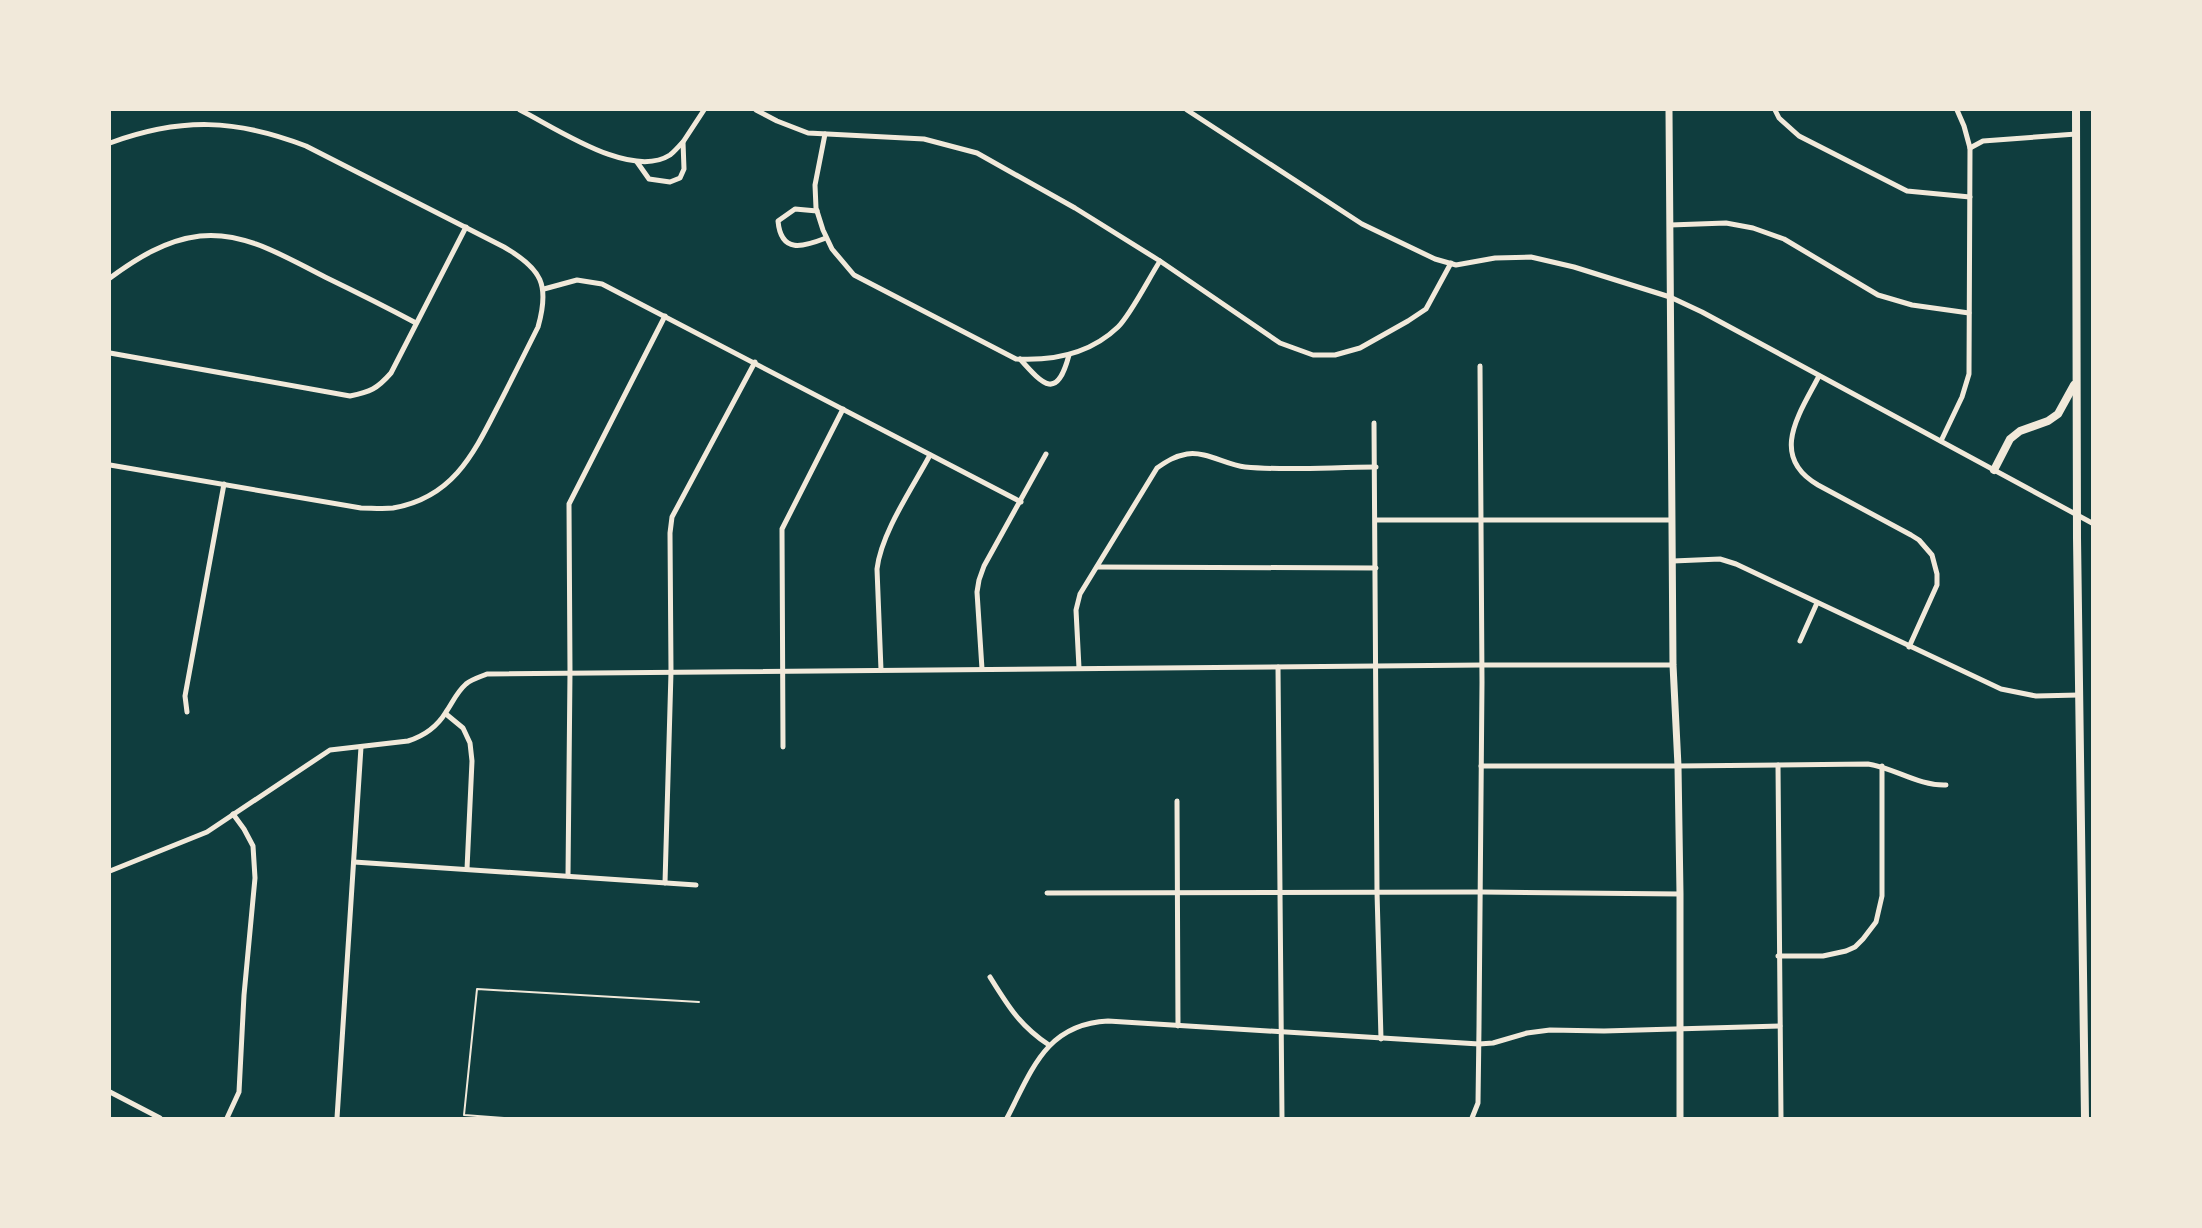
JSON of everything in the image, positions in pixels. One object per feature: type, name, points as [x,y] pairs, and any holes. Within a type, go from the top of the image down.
[{"type":"highway","points":[[2076,110],[2077,515],[2085,1119]]},
{"type":"highway","points":[[1994,470],[2010,439],[2020,431],[2048,421],[2058,414],[2076,382]]},
{"type":"street","points":[[520,110],[608,155],[637,162],[670,156],[683,142],[704,110]]},
{"type":"street","points":[[756,110],[808,133],[924,139],[977,153],[1075,208],[1160,261],[1280,343],[1312,355],[1335,355],[1360,348],[1408,321],[1426,309],[1450,263]]},
{"type":"street","points":[[1187,110],[1362,224],[1436,260],[1456,265],[1494,258],[1531,257],[1574,267],[1670,297],[1702,312],[2092,523]]},
{"type":"street","points":[[1669,110],[1673,665],[1678,766],[1680,894],[1680,1119]]},
{"type":"street","points":[[1775,110],[1779,118],[1799,136],[1907,191],[1970,197]]},
{"type":"street","points":[[1941,441],[1962,397],[1969,374],[1970,148],[1957,110]]},
{"type":"street","points":[[110,143],[175,125],[225,126],[265,132],[306,146],[522,257],[535,271],[544,289],[544,307],[538,327],[475,452],[448,483],[430,495],[392,508],[361,508],[110,465]]},
{"type":"street","points":[[825,134],[814,184],[817,211],[832,249],[854,275],[984,344],[1016,358],[1040,360],[1070,355],[1096,344],[1119,326],[1160,261]]},
{"type":"street","points":[[1970,148],[1983,141],[2076,134]]},
{"type":"street","points":[[637,162],[650,179],[670,182],[680,178],[684,169],[683,142]]},
{"type":"street","points":[[817,211],[795,209],[778,221],[779,230],[789,245],[805,246],[826,238]]},
{"type":"street","points":[[1670,225],[1726,223],[1753,228],[1784,239],[1878,295],[1912,305],[1969,313]]},
{"type":"street","points":[[110,353],[350,396],[368,392],[380,386],[391,373],[466,227]]},
{"type":"street","points":[[110,278],[127,265],[165,244],[201,236],[234,238],[264,246],[416,322]]},
{"type":"street","points":[[544,289],[577,280],[602,284],[1021,502]]},
{"type":"street","points":[[568,876],[570,672],[568,504],[665,316]]},
{"type":"street","points":[[1020,359],[1038,380],[1044,384],[1052,384],[1059,381],[1064,373],[1070,355]]},
{"type":"street","points":[[665,883],[671,672],[670,533],[672,517],[754,362]]},
{"type":"street","points":[[1472,1119],[1478,1103],[1482,766],[1480,366]]},
{"type":"street","points":[[1819,376],[1793,428],[1791,447],[1797,466],[1810,481],[1919,540],[1932,555],[1935,564],[1936,585],[1909,647]]},
{"type":"street","points":[[783,747],[782,529],[843,409]]},
{"type":"street","points":[[1374,423],[1377,892],[1381,1039]]},
{"type":"street","points":[[881,670],[877,569],[879,557],[885,539],[930,454]]},
{"type":"street","points":[[982,669],[977,592],[979,580],[984,566],[1046,454]]},
{"type":"street","points":[[1079,669],[1076,610],[1080,594],[1158,468],[1170,459],[1188,454],[1206,456],[1242,467],[1376,467]]},
{"type":"street","points":[[187,712],[185,696],[224,484]]},
{"type":"street","points":[[1376,520],[1672,520]]},
{"type":"street","points":[[1672,561],[1720,559],[1736,564],[2001,689],[2036,696],[2079,695]]},
{"type":"street","points":[[1097,567],[1376,568]]},
{"type":"street","points":[[1800,641],[1817,603]]},
{"type":"street","points":[[110,871],[207,832],[330,750],[420,737],[446,714],[463,686],[488,674],[1673,665]]},
{"type":"street","points":[[1278,667],[1282,1119]]},
{"type":"street","points":[[446,714],[463,728],[470,743],[472,761],[467,870]]},
{"type":"street","points":[[337,1119],[361,747]]},
{"type":"street","points":[[1482,766],[1868,764],[1882,766],[1925,784],[1946,785]]},
{"type":"street","points":[[1778,765],[1781,1119]]},
{"type":"street","points":[[1778,956],[1824,956],[1846,951],[1863,939],[1876,922],[1882,885],[1882,766]]},
{"type":"street","points":[[1177,801],[1178,1026]]},
{"type":"street","points":[[227,1119],[239,1092],[244,995],[255,878],[253,846],[244,828],[233,814]]},
{"type":"street","points":[[354,862],[696,885]]},
{"type":"street","points":[[1047,893],[1680,894]]},
{"type":"street","points":[[990,977],[1021,1024],[1049,1045]]},
{"type":"street","points":[[1007,1119],[1036,1063],[1049,1045],[1073,1028],[1094,1022],[1479,1044],[1493,1044],[1527,1033],[1550,1030],[1780,1026]]},
{"type":"street","points":[[110,1092],[160,1119]]},
{"type":"lane","points":[[504,1119],[464,1115],[477,989],[699,1002]]}]
